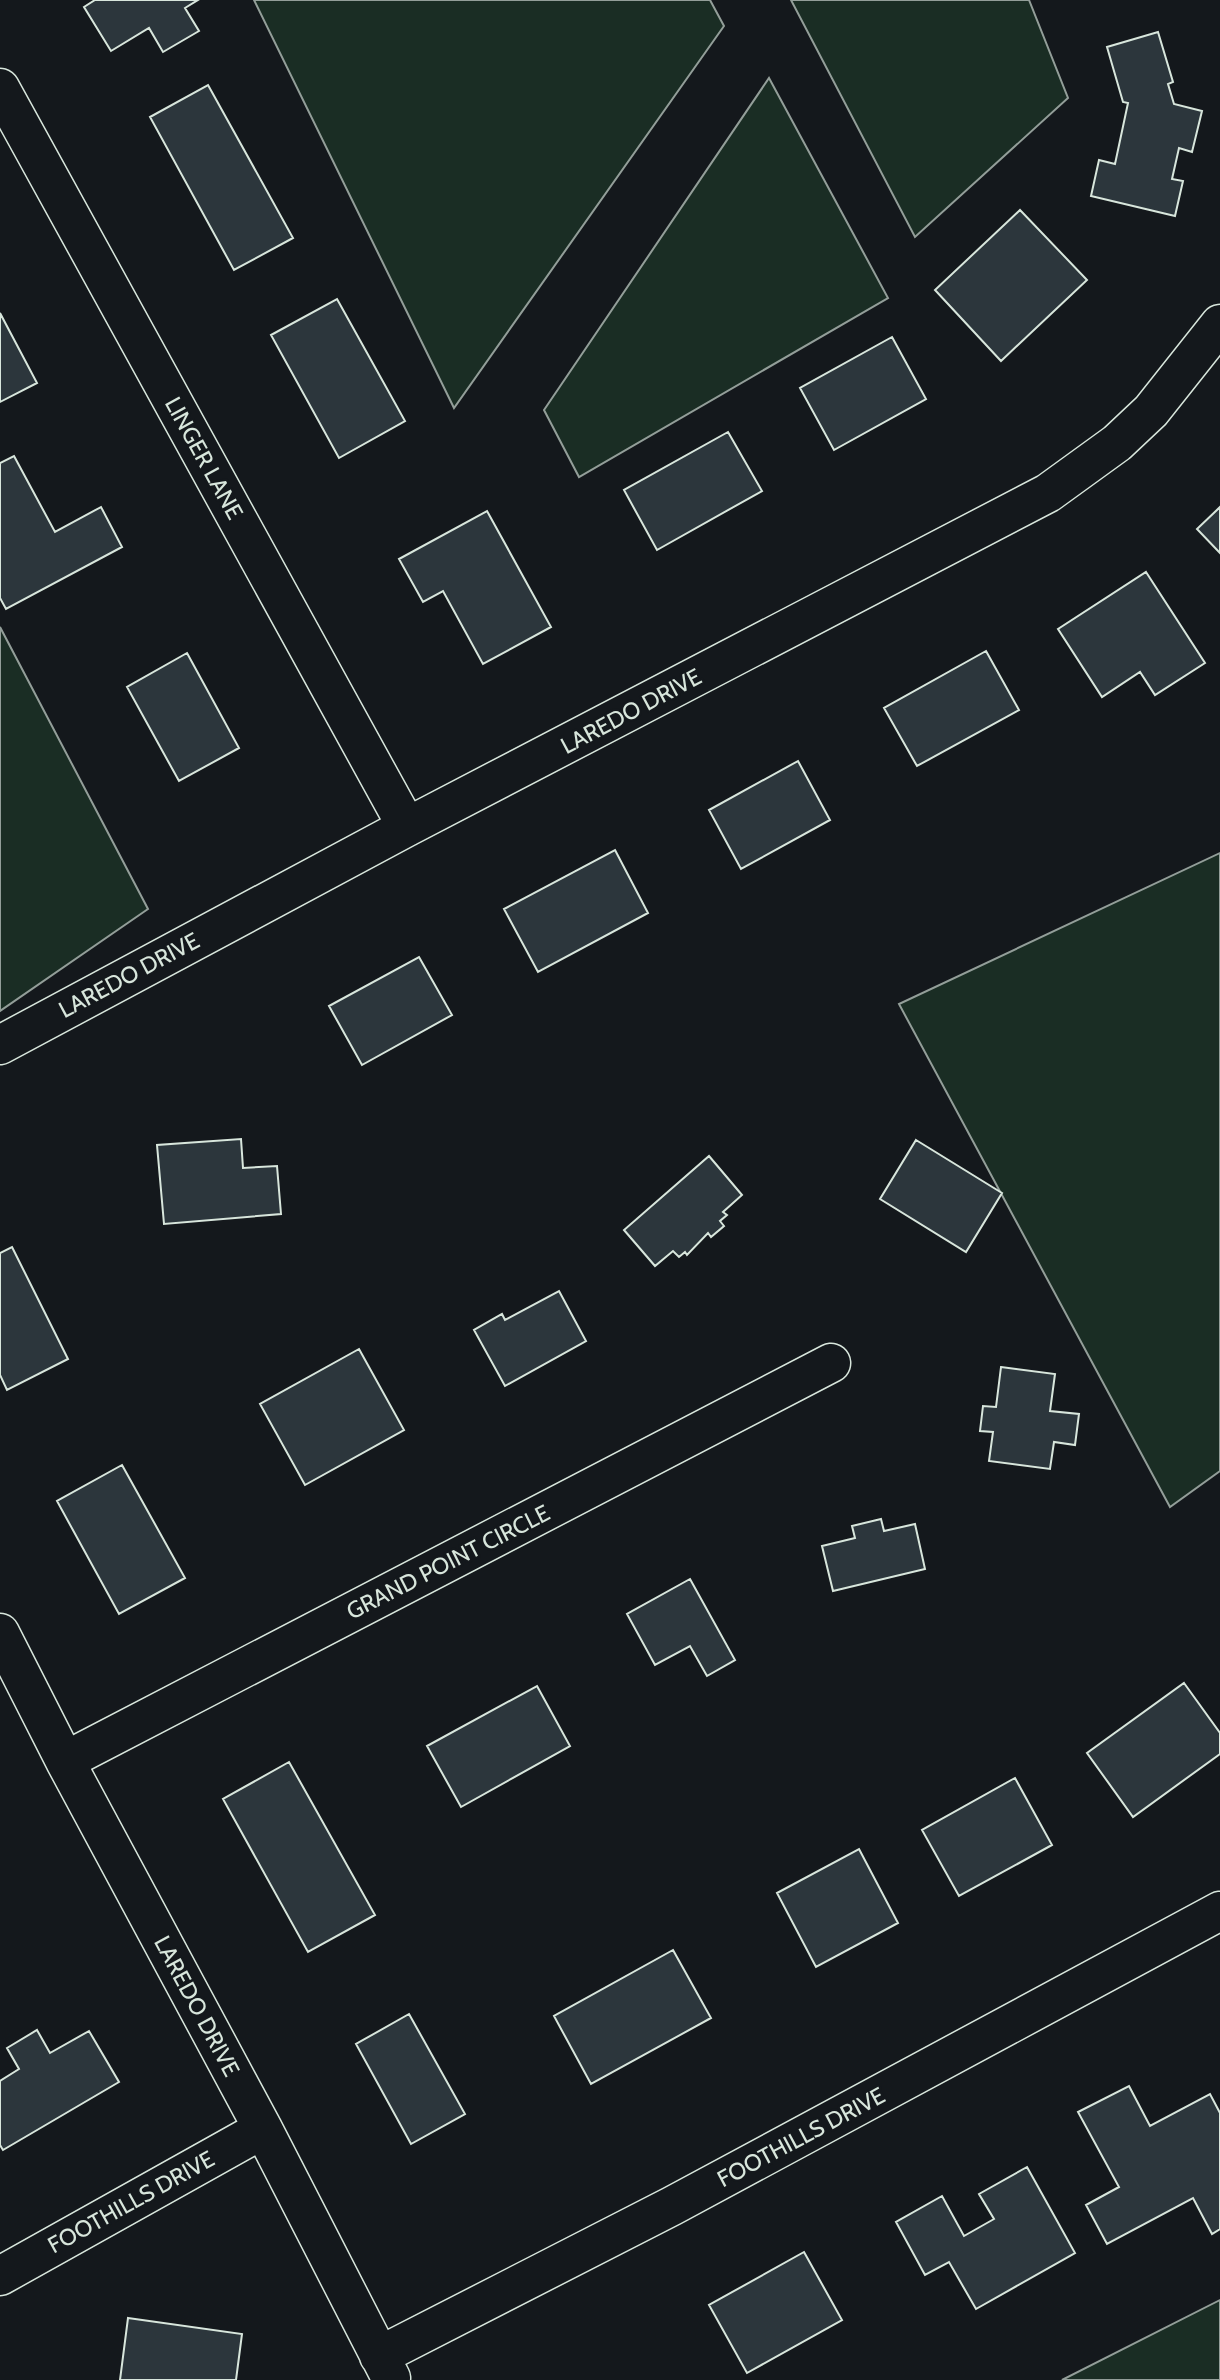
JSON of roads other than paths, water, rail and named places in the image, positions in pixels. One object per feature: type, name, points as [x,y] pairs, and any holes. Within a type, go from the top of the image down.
[{"type":"street","name":"LINGER LANE","points":[[0,88],[407,827]]},
{"type":"street","name":"LAREDO DRIVE","points":[[0,1045],[407,827],[1048,493],[1117,443],[1151,411],[1220,324]]},
{"type":"street","name":"GRAND POINT CIRCLE","points":[[65,1761],[831,1363]]},
{"type":"street","name":"LAREDO DRIVE","points":[[0,1633],[65,1761],[263,2129],[385,2368]]},
{"type":"street","name":"FOOTHILLS DRIVE","points":[[385,2368],[672,2206],[1220,1911]]},
{"type":"street","name":"FOOTHILLS DRIVE","points":[[0,2276],[263,2129]]}]
